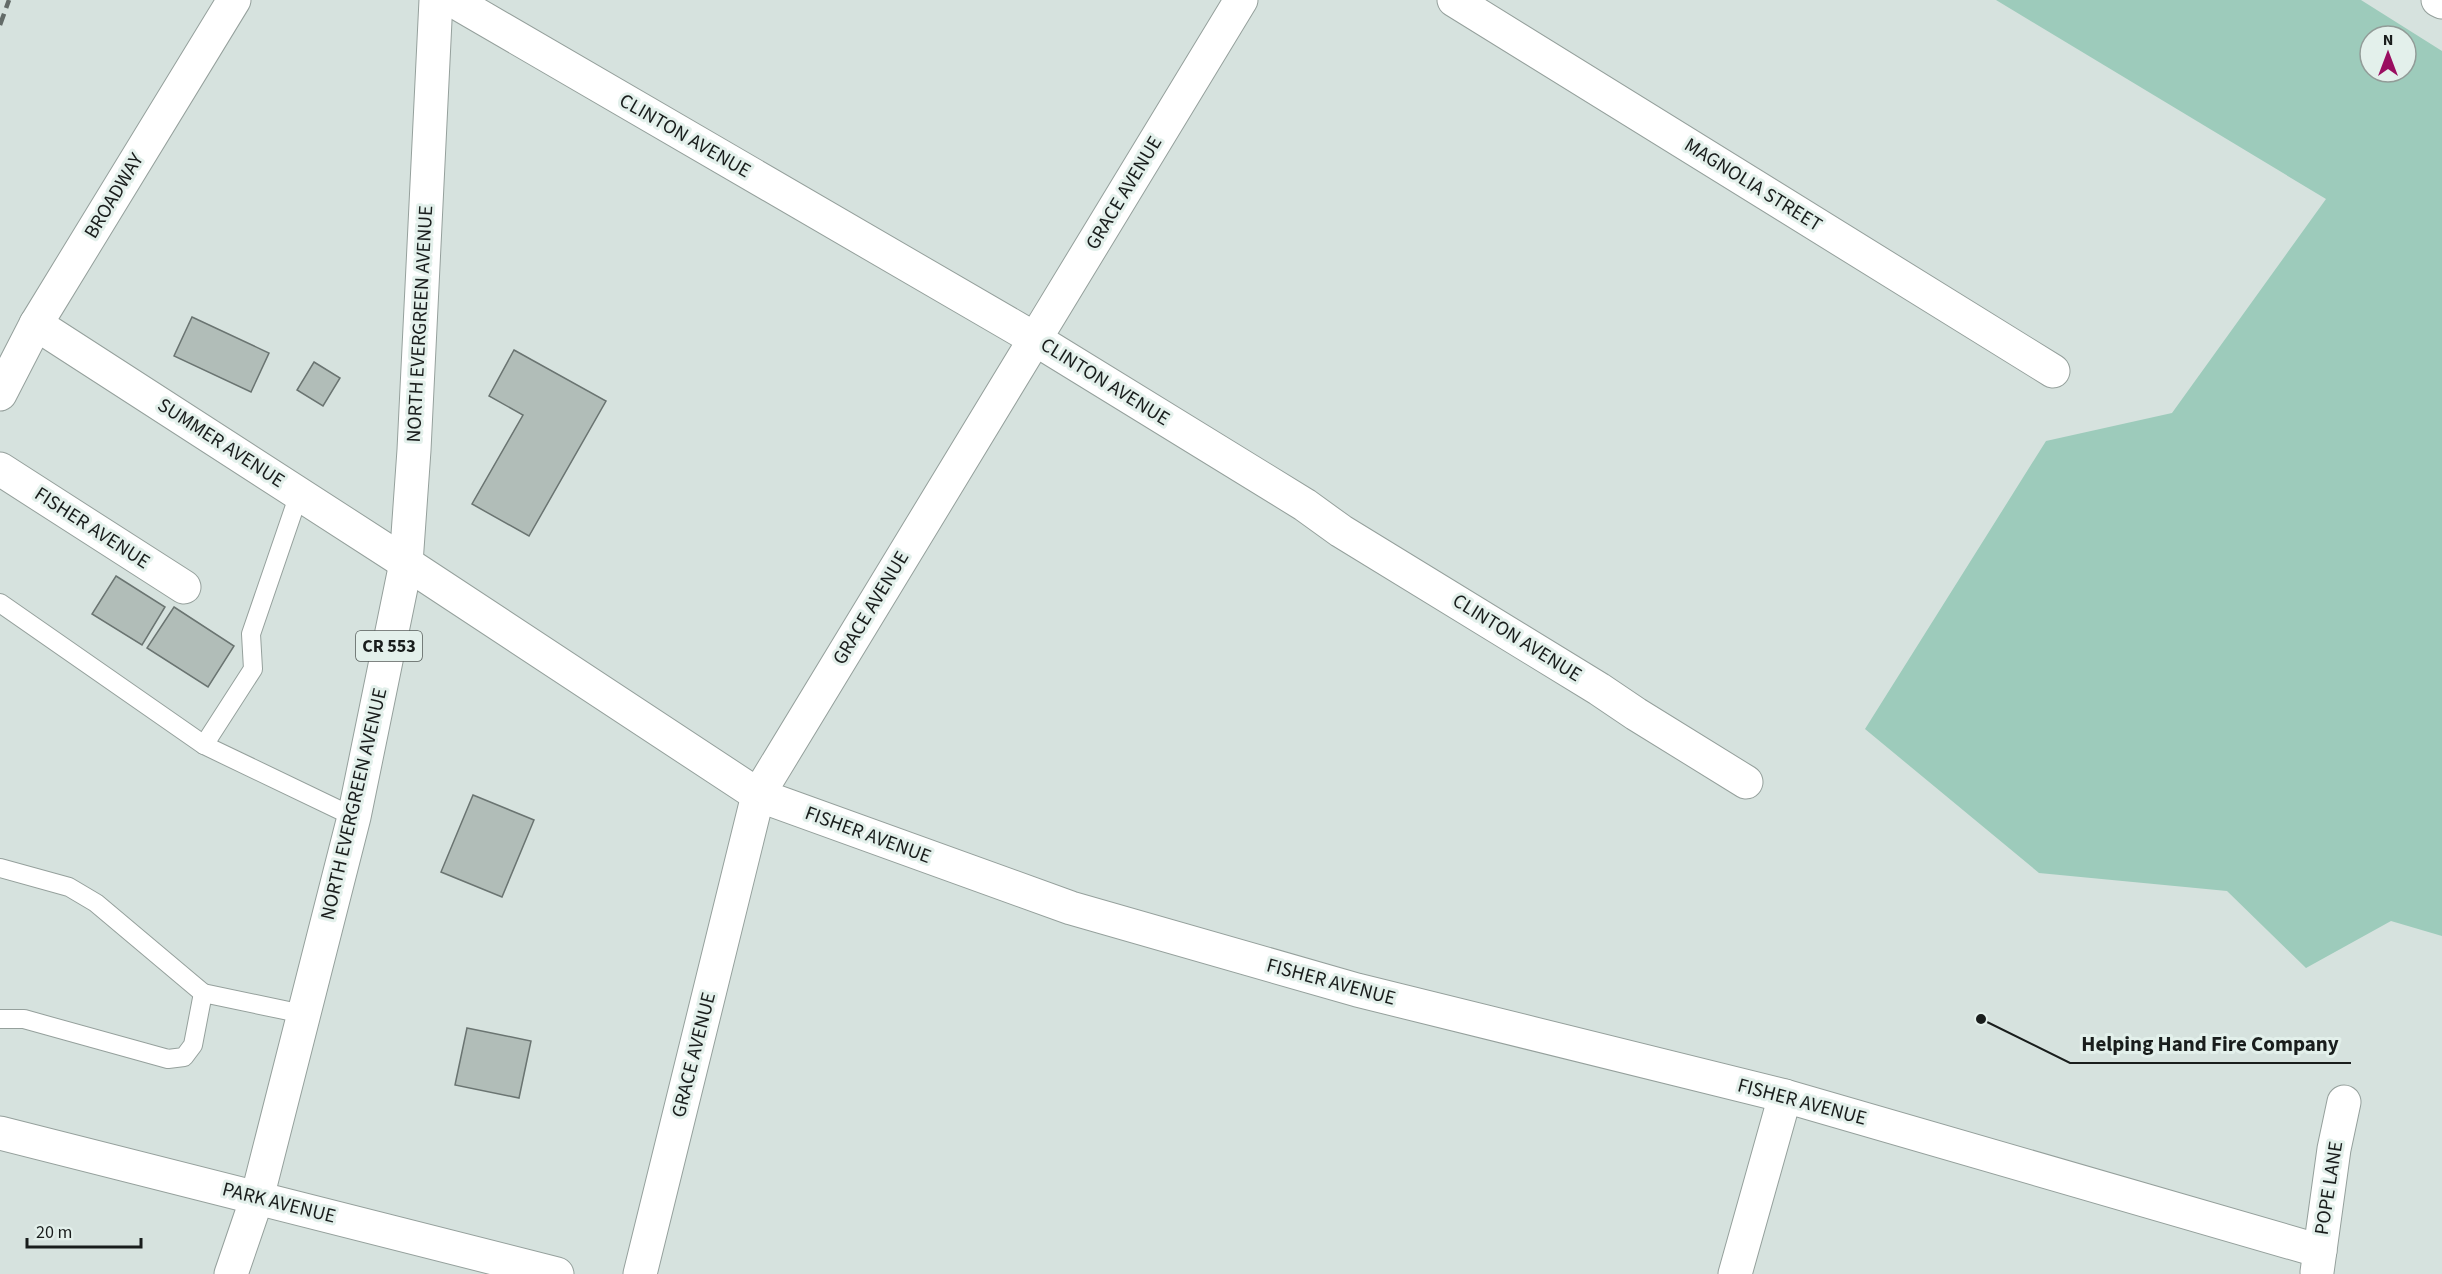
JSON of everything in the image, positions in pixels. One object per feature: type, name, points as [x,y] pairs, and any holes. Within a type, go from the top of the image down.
[{"type":"street","name":"BROADWAY","points":[[0,394],[36,324],[234,0]]},
{"type":"street","name":"NORTH EVERGREEN AVENUE","points":[[231,1274],[257,1198],[354,817],[406,563],[414,450],[436,0]]},
{"type":"street","name":"CLINTON AVENUE","points":[[452,0],[1035,339],[1305,505],[1341,531],[1599,688],[1636,714],[1746,782]]},
{"type":"street","name":"GRACE AVENUE","points":[[640,1274],[758,795],[1242,0]]},
{"type":"street","name":"MAGNOLIA STREET","points":[[1454,0],[2053,371]]},
{"type":"street","name":"SUMMER AVENUE","points":[[36,324],[406,563]]},
{"type":"street","name":"FISHER AVENUE","points":[[0,469],[184,587]]},
{"type":"street","name":"FISHER AVENUE","points":[[406,563],[758,795],[1071,908],[1358,990],[1785,1095],[2318,1263]]},
{"type":"street","points":[[1735,1274],[1785,1095]]},
{"type":"street","name":"POPE LANE","points":[[2318,1263],[2334,1149],[2344,1102]]},
{"type":"street","name":"PARK AVENUE","points":[[0,1133],[557,1274]]},
{"type":"lane","points":[[204,745],[253,669],[251,634],[299,494]]},
{"type":"lane","points":[[0,603],[204,745],[354,817]]},
{"type":"lane","points":[[0,868],[69,887],[96,903],[203,993],[303,1014]]},
{"type":"lane","points":[[0,1019],[24,1019],[168,1059],[184,1056],[193,1045],[203,993]]},
{"type":"green space","points":[[1996,0],[2361,0],[2399,24],[2358,24],[2358,84],[2418,84],[2418,36],[2442,51],[2442,936],[2391,921],[2306,968],[2227,891],[2039,873],[1865,729],[2046,441],[2172,413],[2326,199]]},
{"type":"building","points":[[192,317],[269,353],[251,392],[174,356]]},
{"type":"building","points":[[514,350],[606,401],[529,536],[472,504],[523,415],[489,396]]},
{"type":"building","points":[[314,362],[340,378],[323,406],[297,390]]},
{"type":"building","points":[[116,576],[165,607],[142,645],[92,614]]},
{"type":"building","points":[[174,607],[234,646],[208,687],[147,648]]},
{"type":"building","points":[[473,795],[534,820],[502,897],[441,872]]},
{"type":"building","points":[[467,1028],[531,1041],[519,1098],[455,1085]]},
{"type":"railway","points":[[0,25],[9,0]]},
{"type":"place","name":"Helping Hand Fire Company","points":[[1981,1019]]}]
